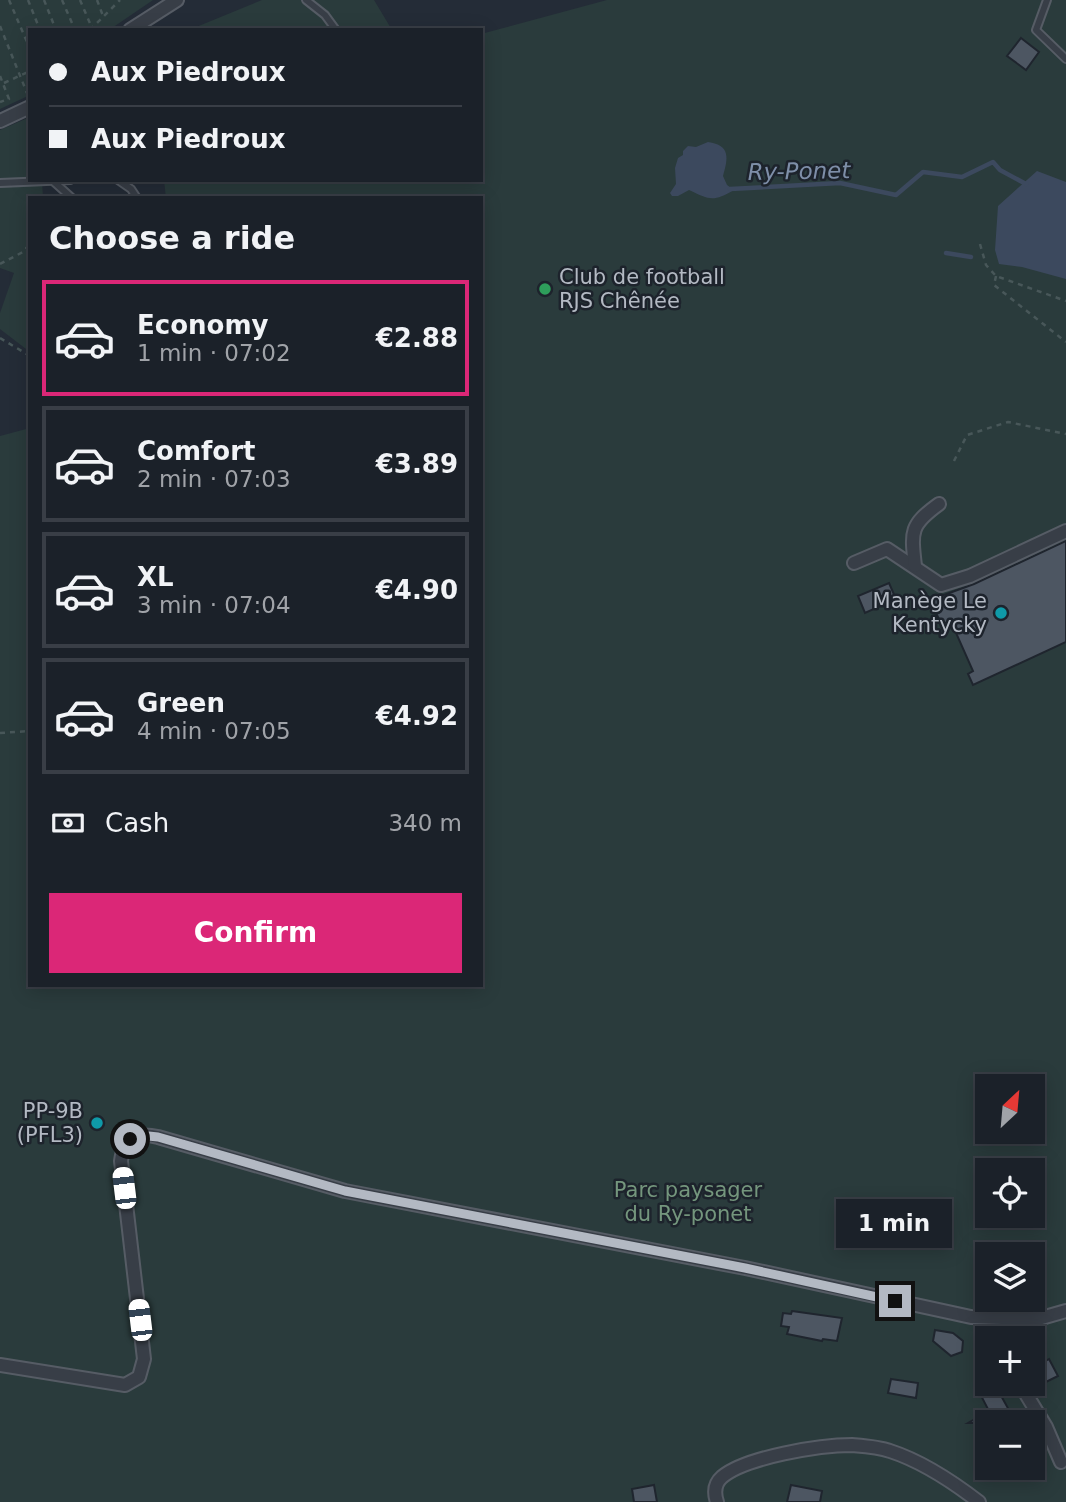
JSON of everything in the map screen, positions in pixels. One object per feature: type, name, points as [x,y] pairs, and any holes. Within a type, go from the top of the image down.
[{"type":"street","points":[[133,28],[177,0]]},
{"type":"street","points":[[0,121],[28,108]]},
{"type":"street","points":[[915,566],[912,539],[919,518],[939,504]]},
{"type":"street","points":[[853,563],[887,549],[941,585],[970,576],[1066,531]]},
{"type":"street","points":[[0,1365],[125,1385],[139,1377],[145,1359],[121,1161],[125,1144],[139,1135],[158,1137],[345,1191],[745,1268],[971,1317],[1038,1319],[1066,1311]]},
{"type":"street","points":[[1022,1326],[1024,1318]]},
{"type":"street","points":[[1027,1396],[1046,1427],[1061,1462]]},
{"type":"street","points":[[718,1502],[714,1493],[720,1478],[760,1460],[807,1449],[853,1445],[889,1451],[928,1469],[979,1502]]},
{"type":"lane","points":[[306,0],[325,15],[335,28]]},
{"type":"lane","points":[[1047,0],[1036,30],[1066,59]]},
{"type":"lane","points":[[0,183],[28,182]]},
{"type":"lane","points":[[54,182],[70,196]]},
{"type":"lane","points":[[121,182],[136,196]]},
{"type":"path","points":[[9,0],[28,44]]},
{"type":"path","points":[[28,0],[39,28]]},
{"type":"path","points":[[44,0],[56,28]]},
{"type":"path","points":[[62,0],[74,28]]},
{"type":"path","points":[[79,0],[91,28]]},
{"type":"path","points":[[97,0],[103,16]]},
{"type":"path","points":[[92,28],[118,1]]},
{"type":"path","points":[[0,26],[28,94]]},
{"type":"path","points":[[3,83],[28,72]]},
{"type":"path","points":[[0,76],[9,99],[0,103]]},
{"type":"path","points":[[980,244],[986,265],[996,276],[1066,300]]},
{"type":"path","points":[[0,264],[23,252],[28,246]]},
{"type":"path","points":[[996,276],[993,285],[1066,342]]},
{"type":"path","points":[[0,338],[28,355]]},
{"type":"path","points":[[954,461],[967,435],[1008,422],[1066,434]]},
{"type":"path","points":[[0,733],[28,731]]},
{"type":"green space","points":[[0,0],[153,0],[112,28],[28,28],[28,96],[0,109]]},
{"type":"green space","points":[[262,0],[374,0],[391,28],[194,28]]},
{"type":"green space","name":"Parc paysager du Ry-ponet","points":[[607,0],[1066,0],[1066,1502],[0,1502],[0,436],[28,429],[28,987],[483,987],[483,196],[166,196],[164,182],[483,182],[483,33]]},
{"type":"green space","points":[[28,118],[28,182],[42,182],[43,196],[28,196],[28,350],[0,329],[0,313],[14,273],[0,268],[0,130]]},
{"type":"water","points":[[708,142],[721,146],[724,150],[727,159],[723,176],[727,185],[734,190],[716,198],[707,198],[689,190],[672,196],[670,193],[676,184],[675,168],[678,158],[688,146],[696,147]]},
{"type":"water","points":[[1037,171],[1066,182],[1066,279],[999,264],[995,250],[998,206]]},
{"type":"building","points":[[1021,38],[1039,52],[1026,70],[1007,56]]},
{"type":"building","name":"Manège Le Kentycky","points":[[1066,541],[1066,642],[973,685],[968,674],[973,671],[953,626],[944,630],[930,600],[974,584]]},
{"type":"building","points":[[889,583],[896,599],[865,613],[858,596]]},
{"type":"building","points":[[792,1311],[842,1318],[837,1341],[787,1334],[789,1327],[781,1326],[783,1313],[791,1314]]},
{"type":"building","points":[[935,1330],[953,1333],[963,1341],[962,1352],[951,1356],[933,1341]]},
{"type":"building","points":[[1049,1359],[1058,1376],[1045,1382],[1045,1361]]},
{"type":"building","points":[[891,1379],[918,1383],[916,1398],[888,1393]]},
{"type":"building","points":[[981,1396],[1001,1396],[1009,1410],[988,1410]]},
{"type":"building","points":[[654,1485],[657,1502],[634,1502],[632,1489]]},
{"type":"building","points":[[791,1485],[822,1491],[820,1502],[787,1502]]},
{"type":"waterway","name":"Ry-Ponet","points":[[730,189],[840,183],[896,195],[923,172],[962,177],[993,162],[1000,170],[1026,184]]},
{"type":"waterway","name":"Ry-Ponet","points":[[946,253],[971,257]]},
{"type":"place","name":"Club de football RJS Chênée","points":[[545,289]]},
{"type":"place","name":"Manège Le Kentycky","points":[[1001,613]]},
{"type":"place","name":"PP-9B (PFL3)","points":[[97,1123]]},
{"type":"route","points":[[130,1139],[134,1136],[149,1135],[345,1191],[745,1268],[895,1301]]}]
